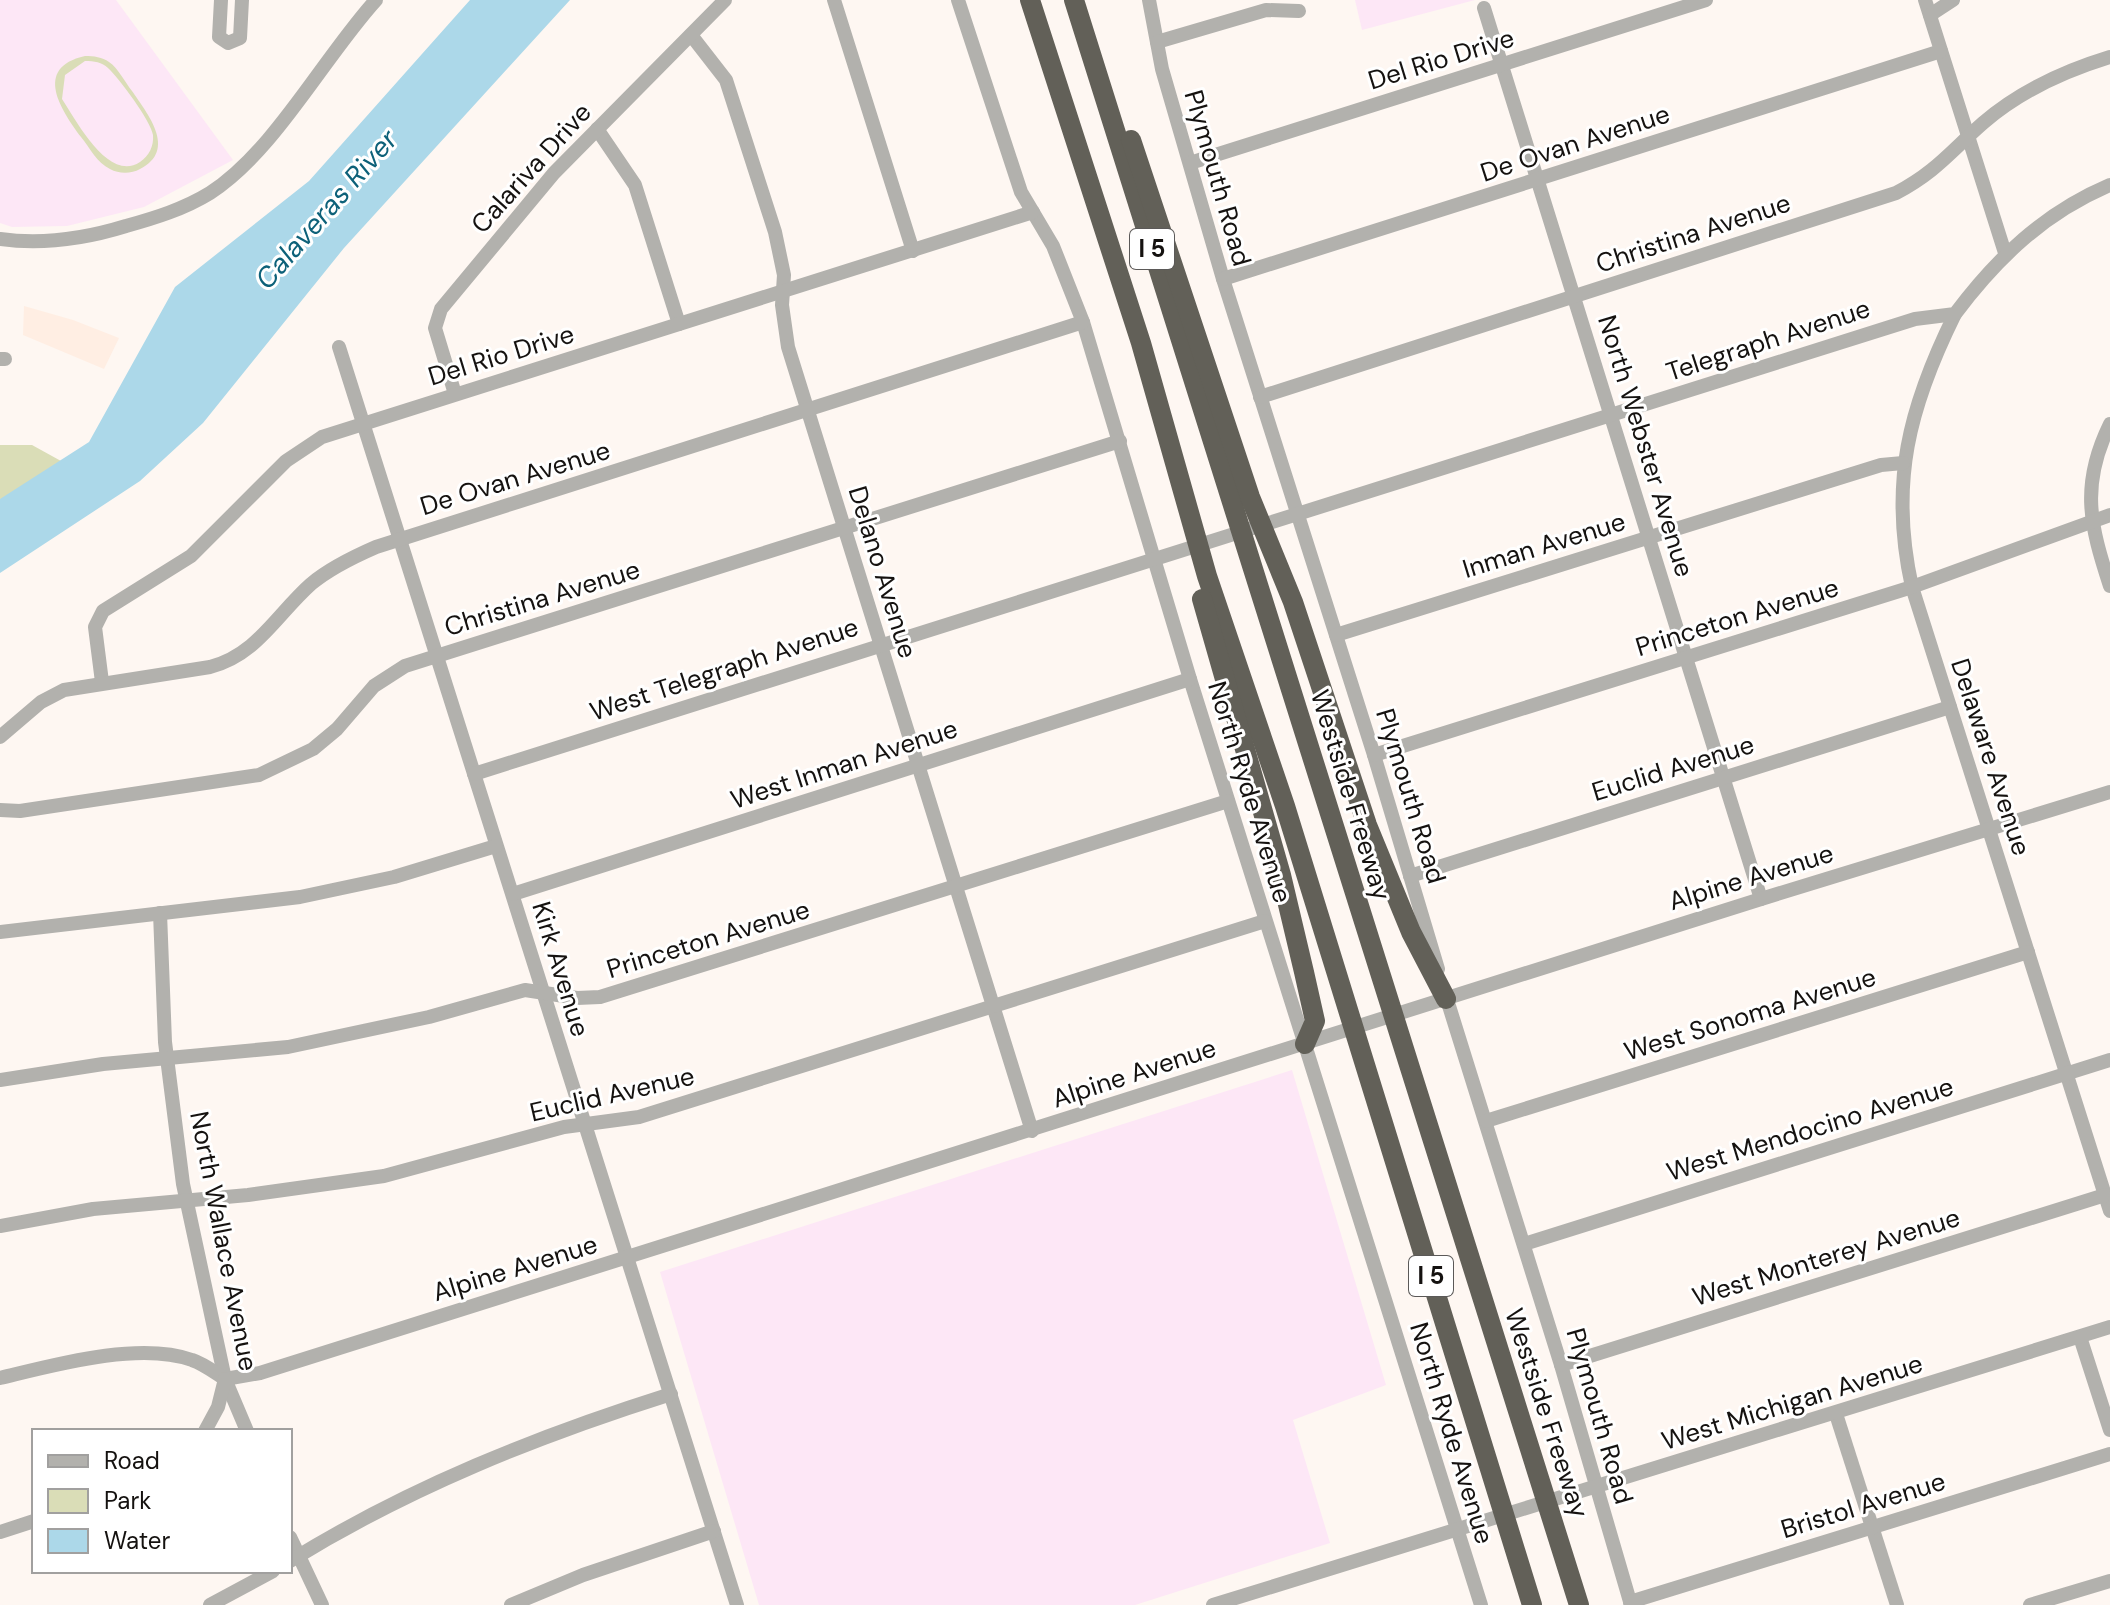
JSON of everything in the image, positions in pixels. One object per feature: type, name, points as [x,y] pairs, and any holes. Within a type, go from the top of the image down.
[{"type":"highway","name":"I 5","points":[[1030,0],[1141,343],[1151,413],[1202,575],[1285,806],[1532,1605]]},
{"type":"highway","points":[[1077,0],[1156,207],[1240,498],[1273,553],[1293,602],[1367,825],[1411,932],[1446,999]]},
{"type":"highway","name":"Westside Freeway","points":[[1240,498],[1247,550],[1579,1605]]},
{"type":"highway","points":[[1202,575],[1281,875],[1315,1021],[1305,1044]]},
{"type":"street","points":[[221,0],[219,37],[228,43],[240,38],[242,0]]},
{"type":"street","points":[[0,239],[58,241],[102,234],[173,211],[210,193],[239,171],[376,0]]},
{"type":"street","name":"Calariva Drive","points":[[455,394],[435,328],[437,316],[520,211],[725,0]]},
{"type":"street","points":[[834,0],[913,251]]},
{"type":"street","name":"North Ryde Avenue","points":[[958,0],[1011,164],[1053,246],[1083,322],[1265,921],[1481,1605]]},
{"type":"street","name":"Plymouth Road","points":[[1149,0],[1157,42],[1223,279],[1374,755],[1446,999],[1561,1365],[1630,1603]]},
{"type":"street","name":"Del Rio Drive","points":[[1190,163],[1706,0]]},
{"type":"street","points":[[1925,0],[2005,253]]},
{"type":"street","points":[[1930,15],[1953,0]]},
{"type":"street","name":"North Webster Avenue","points":[[1484,8],[1761,899]]},
{"type":"street","points":[[1157,42],[1266,10],[1299,11]]},
{"type":"street","name":"Delano Avenue","points":[[691,35],[720,70],[731,91],[775,232],[784,275],[788,347],[1032,1131]]},
{"type":"street","name":"De Ovan Avenue","points":[[1223,279],[1941,51]]},
{"type":"street","name":"Christina Avenue","points":[[1260,397],[1896,193],[1938,168],[2003,108],[2037,86],[2110,57]]},
{"type":"street","points":[[597,129],[635,185],[679,324]]},
{"type":"street","points":[[1955,314],[2005,253],[2054,214],[2110,185]]},
{"type":"street","name":"Del Rio Drive","points":[[102,682],[95,627],[103,611],[191,556],[286,461],[322,437],[1033,212]]},
{"type":"street","name":"Telegraph Avenue","points":[[1264,522],[1915,319],[1955,314]]},
{"type":"street","name":"Delaware Avenue","points":[[1955,314],[1916,401],[1903,463],[1904,548],[1912,587],[2110,1211]]},
{"type":"street","name":"De Ovan Avenue","points":[[0,737],[52,695],[102,682],[210,667],[231,660],[250,648],[322,575],[349,559],[400,539],[808,412],[1083,322]]},
{"type":"street","name":"Kirk Avenue","points":[[339,347],[737,1605]]},
{"type":"street","points":[[2110,424],[2093,471],[2090,521],[2110,586]]},
{"type":"street","name":"Christina Avenue","points":[[0,810],[20,811],[259,775],[313,749],[337,729],[383,678],[437,656],[1120,441]]},
{"type":"street","name":"Inman Avenue","points":[[1336,635],[1881,465],[1903,463]]},
{"type":"street","name":"Princeton Avenue","points":[[1374,755],[1912,587],[2110,515]]},
{"type":"street","name":"West Telegraph Avenue","points":[[474,774],[1264,522]]},
{"type":"street","name":"West Inman Avenue","points":[[513,894],[1190,679]]},
{"type":"street","name":"Euclid Avenue","points":[[1410,876],[1950,707]]},
{"type":"street","name":"Alpine Avenue","points":[[225,1379],[260,1373],[1761,899],[2110,792]]},
{"type":"street","name":"Princeton Avenue","points":[[0,1080],[288,1047],[429,1017],[525,990],[577,998],[621,992],[1228,801]]},
{"type":"street","points":[[0,932],[253,905],[394,877],[496,846]]},
{"type":"street","name":"North Wallace Avenue","points":[[160,913],[167,1059],[187,1201],[225,1379],[246,1429]]},
{"type":"street","name":"Euclid Avenue","points":[[0,1226],[93,1209],[299,1189],[384,1176],[564,1127],[639,1117],[1265,921]]},
{"type":"street","name":"West Sonoma Avenue","points":[[1486,1121],[2028,952]]},
{"type":"street","name":"West Mendocino Avenue","points":[[1524,1244],[2110,1060]]},
{"type":"street","name":"West Monterey Avenue","points":[[1561,1365],[2105,1195]]},
{"type":"street","name":"West Michigan Avenue","points":[[1213,1605],[2110,1327]]},
{"type":"street","points":[[2080,1337],[2110,1430]]},
{"type":"street","points":[[0,1378],[100,1358],[145,1353],[191,1359],[225,1379],[218,1407],[206,1429]]},
{"type":"street","points":[[322,1605],[294,1558],[393,1503],[478,1462],[548,1434],[671,1394]]},
{"type":"street","points":[[1836,1414],[1897,1605]]},
{"type":"street","name":"Bristol Avenue","points":[[1630,1603],[2110,1454]]},
{"type":"street","points":[[0,1532],[32,1522]]},
{"type":"street","points":[[511,1605],[583,1575],[714,1531]]},
{"type":"street","points":[[210,1605],[269,1573]]},
{"type":"street","points":[[2030,1605],[2110,1581]]},
{"type":"shaded area","points":[[0,0],[116,0],[233,160],[144,207],[67,226],[12,227],[0,223]]},
{"type":"shaded area","points":[[1355,0],[1475,0],[1362,30]]},
{"type":"shaded area","points":[[24,306],[119,338],[104,369],[23,335]]},
{"type":"shaded area","points":[[1292,1070],[1386,1385],[1293,1420],[1330,1543],[1135,1605],[759,1605],[660,1272]]},
{"type":"green space","points":[[85,56],[95,57],[106,60],[115,68],[156,131],[157,152],[151,161],[136,171],[125,173],[110,169],[97,159],[66,115],[56,91],[55,80],[59,70]],"holes":[[[85,61],[100,63],[108,68],[147,120],[153,143],[140,162],[128,166],[106,157],[85,135],[62,99],[65,75]]]},
{"type":"green space","points":[[0,445],[32,445],[61,461],[0,508]]},
{"type":"water","name":"Calaveras River","points":[[470,0],[570,0],[344,248],[203,423],[140,481],[0,573],[0,499],[89,442],[175,287],[309,181]]}]
